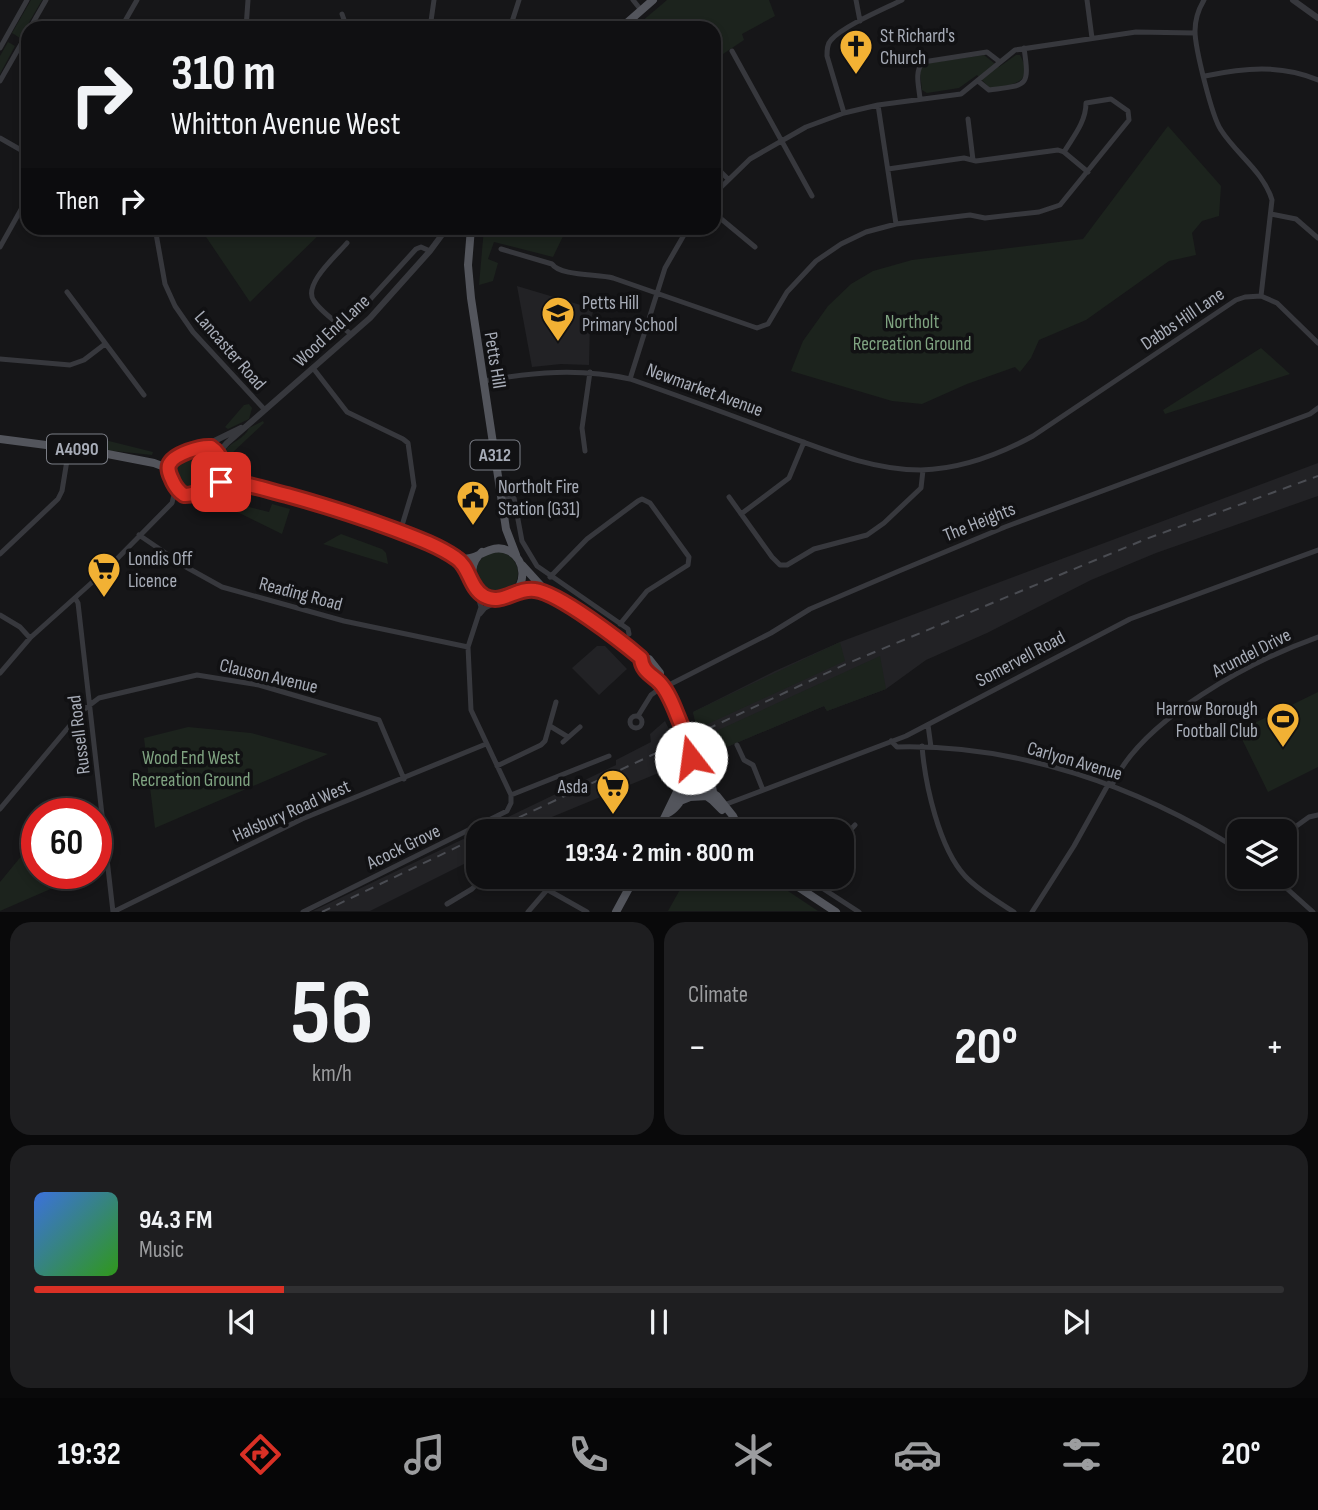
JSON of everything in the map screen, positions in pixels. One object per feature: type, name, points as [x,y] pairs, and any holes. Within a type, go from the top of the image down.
[{"type":"main road","points":[[629,21],[653,0]]},
{"type":"main road","name":"Petts Hill","points":[[471,235],[469,281],[483,381],[506,529],[518,560],[534,580],[555,597],[620,640],[641,658],[649,659],[660,673],[662,686],[683,729]]},
{"type":"main road","name":"A4090","points":[[0,439],[154,463],[166,469],[170,475]]},
{"type":"main road","points":[[175,458],[170,464],[170,475],[184,495],[192,495],[218,483],[225,476],[215,450],[201,447]]},
{"type":"main road","name":"Wood End Lane","points":[[175,458],[201,447]]},
{"type":"main road","name":"A4090","points":[[154,463],[175,458]]},
{"type":"main road","points":[[224,469],[229,476],[253,486],[340,511],[400,532],[454,556],[467,559],[502,548],[518,560],[522,572],[521,582],[508,596],[488,598],[475,587],[464,565],[454,556]]},
{"type":"main road","points":[[218,483],[253,486]]},
{"type":"main road","points":[[475,587],[471,569],[475,560],[503,540],[506,529]]},
{"type":"main road","name":"Petts Hill","points":[[508,596],[531,589],[555,597]]},
{"type":"main road","name":"A312","points":[[665,819],[668,808],[688,779],[699,763],[698,749],[689,730],[683,729],[681,733],[691,758],[688,779],[680,802],[668,813]]},
{"type":"main road","points":[[698,749],[709,770],[710,794]]},
{"type":"main road","points":[[688,779],[710,794],[732,819]]},
{"type":"main road","points":[[680,802],[690,797],[710,794]]},
{"type":"main road","points":[[616,912],[628,889]]},
{"type":"main road","points":[[801,889],[836,912]]},
{"type":"street","points":[[0,48],[27,0]]},
{"type":"street","points":[[34,21],[46,0]]},
{"type":"street","points":[[125,21],[136,0]]},
{"type":"street","points":[[246,21],[248,0]]},
{"type":"street","points":[[431,21],[434,0]]},
{"type":"street","points":[[512,21],[519,0]]},
{"type":"street","points":[[633,0],[641,10]]},
{"type":"street","points":[[856,0],[860,21]]},
{"type":"street","points":[[844,113],[827,56],[827,47],[832,38],[902,0]]},
{"type":"street","points":[[1087,0],[1092,38]]},
{"type":"street","points":[[1204,0],[1197,13],[1195,33],[1215,120],[1232,145],[1268,186],[1272,200],[1261,296],[1277,303],[1318,343]]},
{"type":"street","points":[[1293,0],[1318,18]]},
{"type":"street","points":[[342,14],[344,21]]},
{"type":"street","points":[[721,186],[750,159],[806,127],[844,113],[878,105],[956,95],[978,81],[1015,50],[1136,32],[1195,33]]},
{"type":"street","points":[[0,81],[21,44]]},
{"type":"street","points":[[978,81],[989,90],[1024,83],[1027,71],[1024,48]]},
{"type":"street","points":[[732,51],[812,196]]},
{"type":"street","points":[[920,99],[917,73],[923,62],[987,52],[1000,62]]},
{"type":"street","points":[[1205,76],[1234,70],[1262,69],[1289,72],[1318,80]]},
{"type":"street","points":[[500,249],[552,264],[556,270],[598,274],[757,328],[772,320],[796,281],[816,261],[853,237],[896,224],[970,215],[978,217],[1039,212],[1060,205],[1129,120],[1130,115],[1111,99],[1086,103],[1086,114],[1082,123],[1064,152]]},
{"type":"street","points":[[878,105],[896,224]]},
{"type":"street","points":[[968,119],[971,159]]},
{"type":"street","points":[[0,138],[21,150]]},
{"type":"street","points":[[888,169],[1058,150],[1088,172]]},
{"type":"street","points":[[721,172],[728,179]]},
{"type":"street","points":[[0,247],[21,210]]},
{"type":"street","points":[[1271,214],[1296,219],[1318,238]]},
{"type":"street","points":[[721,219],[755,247]]},
{"type":"street","name":"Lancaster Road","points":[[156,235],[165,284],[180,315],[265,410]]},
{"type":"street","name":"Wood End Lane","points":[[220,459],[224,446],[370,317],[442,235]]},
{"type":"street","points":[[630,379],[665,268],[683,235]]},
{"type":"street","points":[[347,243],[312,283],[310,293],[314,301],[351,334]]},
{"type":"street","name":"Wood End Lane","points":[[344,328],[416,248],[430,251]]},
{"type":"street","points":[[67,292],[144,395]]},
{"type":"street","name":"Dabbs Hill Lane","points":[[911,469],[923,470],[980,459],[1012,447],[1033,436],[1236,300],[1261,296]]},
{"type":"street","points":[[0,359],[70,365],[84,360],[105,344]]},
{"type":"street","points":[[313,369],[347,412],[408,443],[414,486],[400,532]]},
{"type":"street","name":"Newmarket Avenue","points":[[483,381],[554,371],[590,372],[630,379],[867,464],[911,469]]},
{"type":"street","points":[[585,451],[582,428],[590,372]]},
{"type":"street","name":"The Heights","points":[[662,686],[771,633],[810,609],[1017,522],[1310,414],[1318,408]]},
{"type":"street","name":"Wood End Lane","points":[[201,447],[246,426]]},
{"type":"street","points":[[741,514],[789,478],[803,442]]},
{"type":"street","points":[[0,554],[58,499],[62,491],[69,448]]},
{"type":"street","points":[[729,497],[774,560],[780,565],[787,565],[814,549],[876,530],[921,488],[923,470]]},
{"type":"street","points":[[0,673],[30,638],[169,506],[175,497],[176,487]]},
{"type":"street","points":[[169,506],[192,495]]},
{"type":"street","name":"Petts Hill","points":[[502,498],[513,497],[527,552],[537,566],[629,630],[629,634]]},
{"type":"street","points":[[551,578],[587,539],[638,501],[642,499],[650,503],[690,562],[684,570],[647,591],[620,624]]},
{"type":"street","name":"Reading Road","points":[[139,536],[222,587],[344,621],[468,647]]},
{"type":"street","name":"Somervell Road","points":[[727,811],[739,801],[764,790],[928,725],[1117,625],[1318,550]]},
{"type":"street","points":[[475,587],[480,603],[468,647],[471,710],[511,795],[609,756]]},
{"type":"street","points":[[478,617],[485,608],[508,596]]},
{"type":"street","name":"Russell Road","points":[[75,598],[78,603],[91,704],[113,912]]},
{"type":"street","points":[[0,615],[20,627],[30,638]]},
{"type":"street","name":"Arundel Drive","points":[[1032,912],[1110,784],[1135,750],[1173,715],[1259,663],[1318,637]]},
{"type":"street","name":"Clauson Avenue","points":[[91,704],[99,698],[191,676],[259,685],[379,720],[404,779]]},
{"type":"street","points":[[638,716],[651,695],[662,686]]},
{"type":"street","points":[[497,766],[541,745],[550,726],[556,702]]},
{"type":"street","points":[[0,810],[82,711],[91,704]]},
{"type":"street","points":[[928,725],[931,747]]},
{"type":"street","points":[[550,726],[568,737]]},
{"type":"street","points":[[563,742],[580,727]]},
{"type":"street","name":"Carlyon Avenue","points":[[891,741],[897,747],[922,746],[1006,757],[1110,784],[1154,803],[1227,843]]},
{"type":"street","name":"Halsbury Road West","points":[[113,912],[302,819],[485,744]]},
{"type":"street","points":[[737,745],[744,760],[753,765],[764,790]]},
{"type":"street","points":[[922,746],[928,787],[953,859],[969,880],[1014,912]]},
{"type":"street","name":"Acock Grove","points":[[303,912],[500,816],[507,811],[511,795]]},
{"type":"street","points":[[1297,826],[1309,817],[1318,815]]},
{"type":"street","points":[[447,904],[472,889]]},
{"type":"street","points":[[824,889],[859,912]]},
{"type":"street","points":[[1288,889],[1313,912]]},
{"type":"street","points":[[528,912],[548,890],[587,912]]},
{"type":"shaded area","name":"Petts Hill Primary School","points":[[517,286],[594,309],[590,322],[589,365],[532,367]]},
{"type":"shaded area","points":[[1318,463],[1318,496],[1156,553],[1091,580],[987,633],[926,660],[886,689],[827,711],[824,706],[708,755],[693,712],[775,671],[840,642]]},
{"type":"shaded area","points":[[597,646],[605,646],[627,669],[599,695],[572,668]]},
{"type":"shaded area","points":[[665,721],[681,754],[673,767],[547,819],[504,819],[616,765],[616,760],[651,742],[650,734]]},
{"type":"shaded area","points":[[466,838],[466,863],[370,911],[313,911]]},
{"type":"green space","points":[[31,0],[42,0],[30,21],[21,21],[20,38],[12,33]]},
{"type":"green space","points":[[667,0],[769,0],[775,16],[742,34],[744,40],[721,55],[721,21],[642,21]]},
{"type":"green space","points":[[8,42],[15,46],[0,74],[0,56]]},
{"type":"green space","points":[[984,55],[999,67],[1020,55],[1025,72],[1023,77],[1013,84],[990,88],[977,75],[959,88],[927,93],[922,90],[922,66]]},
{"type":"green space","name":"Northolt Recreation Ground","points":[[1168,126],[1221,186],[1219,216],[1202,221],[1192,233],[1196,255],[1169,261],[1086,320],[1039,340],[1031,358],[1020,372],[1015,367],[922,404],[892,401],[791,371],[803,341],[828,306],[851,284],[873,271],[912,260],[1083,239]]},
{"type":"green space","points":[[205,235],[319,235],[250,302]]},
{"type":"green space","points":[[483,235],[564,235],[553,257],[494,242],[488,259],[498,263],[493,281],[479,285]]},
{"type":"green space","points":[[1261,348],[1290,374],[1165,414],[1163,410]]},
{"type":"green space","points":[[249,404],[252,408],[249,419],[228,429],[225,427],[244,405]]},
{"type":"green space","points":[[263,421],[264,423],[231,454],[234,467],[232,469],[227,465],[225,451],[249,428]]},
{"type":"green space","points":[[100,441],[153,452],[152,455],[105,450],[100,447]]},
{"type":"green space","points":[[202,451],[212,454],[219,474],[214,480],[186,490],[177,479],[175,465]]},
{"type":"green space","points":[[225,501],[269,512],[272,504],[290,509],[282,534],[223,505]]},
{"type":"green space","points":[[341,534],[382,549],[386,553],[388,564],[323,544]]},
{"type":"green space","points":[[497,552],[512,558],[518,573],[512,588],[497,594],[482,588],[476,573],[482,558]]},
{"type":"green space","points":[[840,642],[845,661],[697,729],[693,712]]},
{"type":"green space","points":[[880,656],[886,689],[827,711],[824,706],[708,755],[701,738]]},
{"type":"green space","name":"Harrow Borough Football Club","points":[[1318,692],[1318,767],[1268,792],[1238,731]]},
{"type":"green space","name":"Wood End West Recreation Ground","points":[[188,727],[251,733],[328,754],[155,828],[144,738]]},
{"type":"green space","points":[[21,856],[21,889],[51,889],[0,911],[0,882]]},
{"type":"green space","points":[[680,889],[785,889],[818,911],[668,911]]},
{"type":"railway","points":[[516,819],[846,664],[1146,539],[1318,476]]},
{"type":"railway","points":[[322,912],[466,843]]},
{"type":"place","name":"St Richard's Church","points":[[856,76]]},
{"type":"place","name":"Petts Hill Primary School","points":[[558,343]]},
{"type":"place","name":"Northolt Fire Station (G31)","points":[[473,527]]},
{"type":"place","name":"Londis Off Licence","points":[[104,599]]},
{"type":"place","name":"Harrow Borough Football Club","points":[[1283,749]]},
{"type":"place","name":"Asda","points":[[613,816]]},
{"type":"route","points":[[221,482],[225,476],[224,469],[218,454],[211,447],[201,447],[175,458],[169,467],[178,491],[184,495],[192,495],[218,483],[245,484],[340,511],[400,532],[461,561],[476,589],[488,598],[504,598],[531,589],[555,597],[620,640],[641,658],[641,665],[652,678],[660,681],[667,695],[683,729],[681,733],[691,758]]}]
